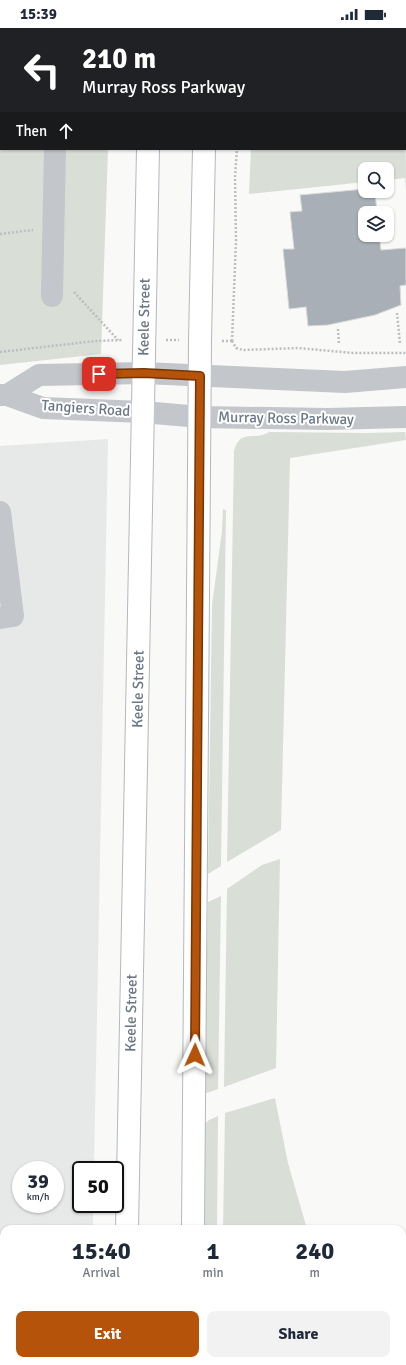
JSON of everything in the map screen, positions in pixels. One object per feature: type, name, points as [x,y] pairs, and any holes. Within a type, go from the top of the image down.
[{"type":"main road","name":"Keele Street","points":[[127,1225],[148,150]]},
{"type":"main road","points":[[193,1225],[200,376],[204,150]]},
{"type":"street","points":[[52,296],[55,150]]},
{"type":"street","points":[[144,373],[345,382],[406,377]]},
{"type":"street","name":"Tangiers Road","points":[[4,395],[39,375],[144,373]]},
{"type":"street","name":"Tangiers Road","points":[[4,395],[43,408],[143,412]]},
{"type":"street","name":"Murray Ross Parkway","points":[[143,412],[200,417],[327,419],[406,417]]},
{"type":"street","points":[[0,512],[13,616],[0,618]]},
{"type":"path","points":[[237,150],[235,177],[236,241],[232,341],[236,348],[243,350],[298,348],[353,353],[406,353]]},
{"type":"path","points":[[397,313],[400,344]]},
{"type":"path","points":[[338,329],[339,344]]},
{"type":"path","points":[[0,352],[95,341],[119,340]]},
{"type":"shaded area","points":[[0,150],[108,150],[101,354],[0,365]]},
{"type":"shaded area","points":[[251,150],[406,150],[406,190],[405,178],[394,179],[394,162],[358,162],[358,183],[249,194]]},
{"type":"shaded area","points":[[269,432],[405,432],[406,440],[290,458],[281,830],[227,862],[234,451],[240,439],[248,436],[263,435]]},
{"type":"shaded area","points":[[108,439],[94,1161],[72,1161],[72,1213],[93,1213],[93,1225],[0,1225],[0,446]]},
{"type":"shaded area","points":[[223,509],[226,510],[221,866],[208,874],[212,605],[222,531]]},
{"type":"shaded area","points":[[280,859],[276,1068],[224,1087],[227,889],[262,865]]},
{"type":"shaded area","points":[[221,896],[218,1089],[204,1094],[208,902]]},
{"type":"shaded area","points":[[275,1098],[288,1163],[306,1225],[223,1225],[225,1113]]},
{"type":"shaded area","points":[[218,1116],[217,1225],[205,1225],[205,1124],[209,1120]]},
{"type":"building","points":[[358,190],[358,198],[376,198],[376,206],[358,206],[358,242],[380,242],[381,250],[406,248],[406,285],[400,286],[401,305],[375,315],[328,325],[308,326],[306,307],[289,309],[283,249],[294,249],[290,212],[302,211],[300,195]]},
{"type":"route","points":[[99,374],[144,373],[200,376],[195,1055]]}]
